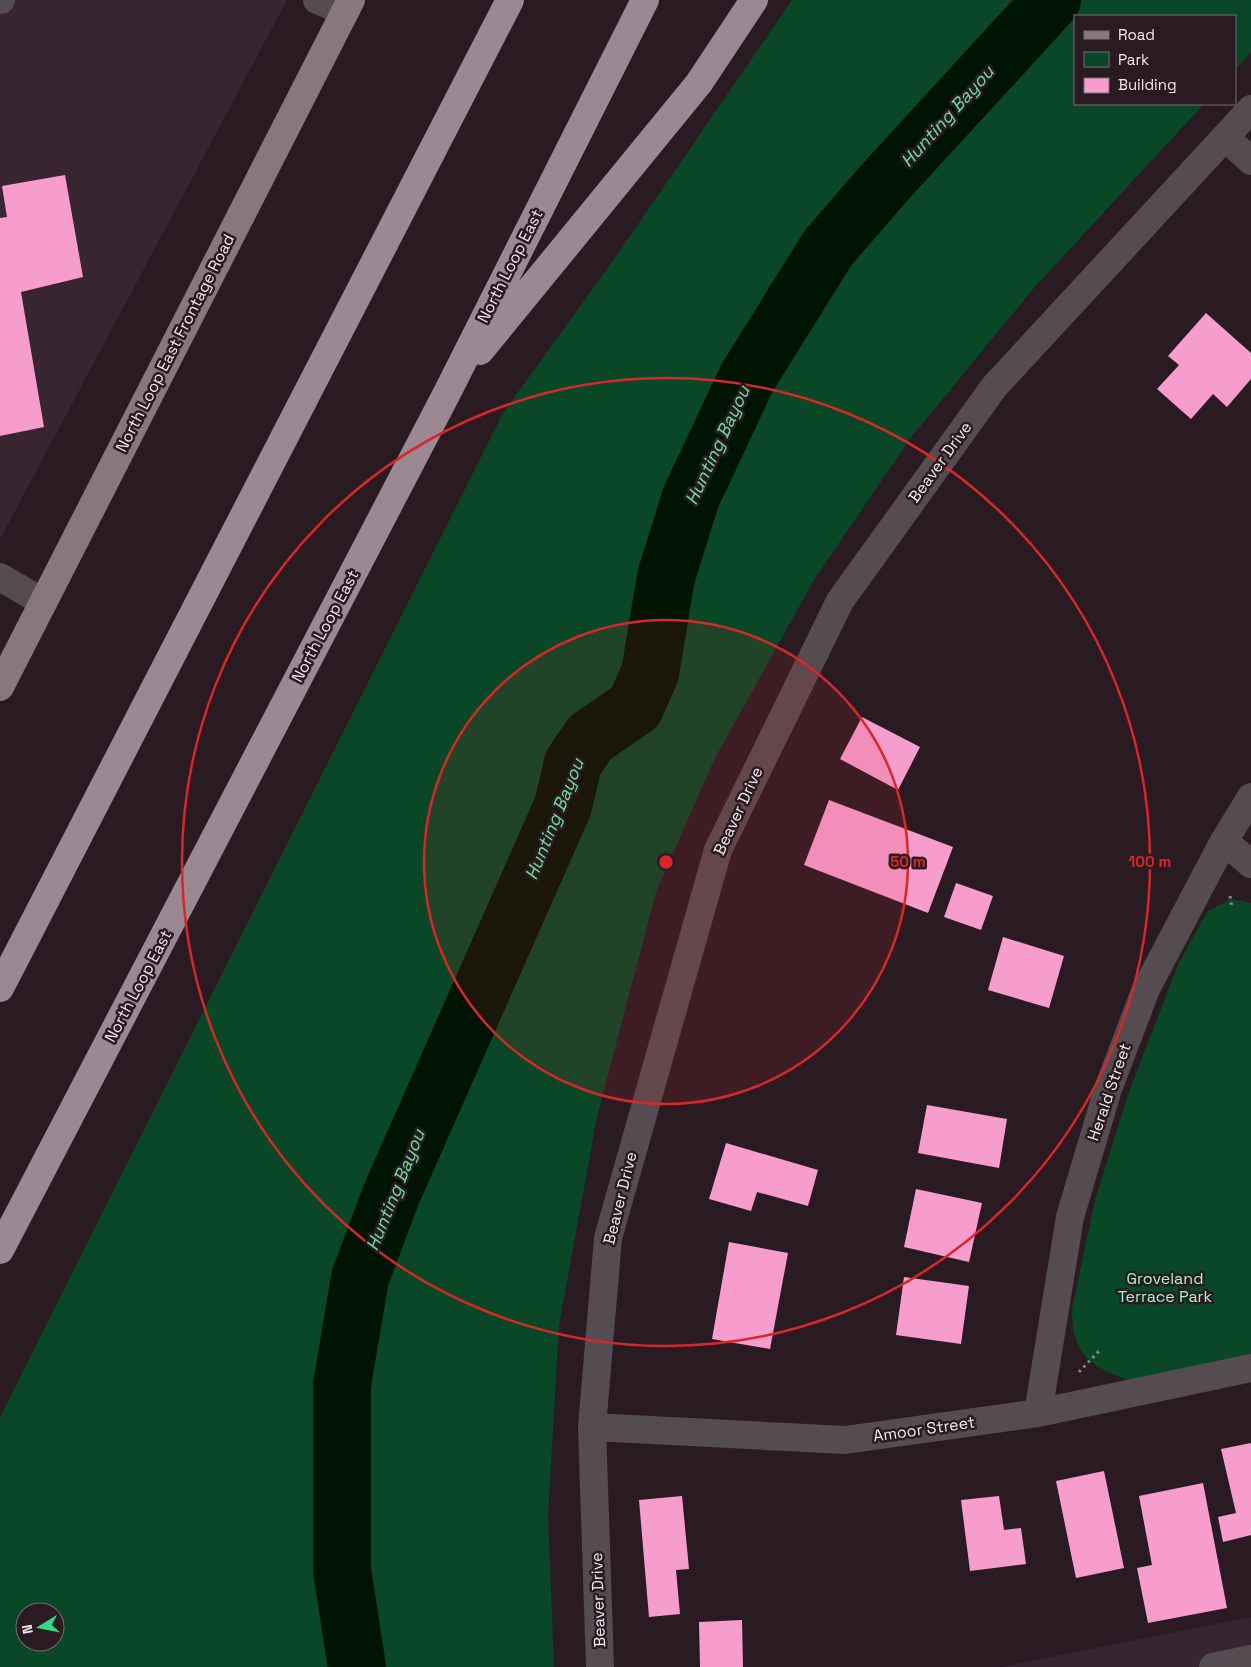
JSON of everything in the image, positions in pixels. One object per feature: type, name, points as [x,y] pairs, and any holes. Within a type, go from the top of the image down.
[{"type":"highway","points":[[0,988],[510,0]]},
{"type":"highway","name":"North Loop East","points":[[0,1250],[448,391],[645,0]]},
{"type":"highway","points":[[448,391],[699,83],[754,0]]},
{"type":"main road","name":"North Loop East Frontage Road","points":[[0,687],[348,6]]},
{"type":"street","points":[[317,0],[348,6]]},
{"type":"street","name":"Beaver Drive","points":[[600,1667],[592,1427],[608,1238],[715,859],[722,841],[840,601],[994,388],[1251,108]]},
{"type":"street","points":[[1225,137],[1251,160]]},
{"type":"street","points":[[0,577],[43,602]]},
{"type":"street","name":"Herald Street","points":[[1038,1413],[1070,1217],[1108,1089],[1146,989],[1224,841],[1251,796]]},
{"type":"street","points":[[1224,841],[1251,864]]},
{"type":"street","name":"Amoor Street","points":[[592,1427],[845,1440],[1038,1413],[1251,1368]]},
{"type":"street","points":[[1213,1667],[1251,1659]]},
{"type":"shaded area","points":[[0,0],[287,0],[0,539]]},
{"type":"shaded area","points":[[1251,1617],[1251,1667],[1001,1667]]},
{"type":"green space","points":[[792,0],[1251,0],[1251,52],[1236,69],[1236,15],[1074,15],[1074,105],[1203,105],[1033,289],[909,440],[814,580],[714,760],[656,892],[597,1117],[559,1325],[548,1515],[554,1667],[0,1667],[0,1417],[503,413],[615,258]]},
{"type":"green space","name":"Groveland Terrace Park","points":[[1231,899],[1251,903],[1251,1357],[1132,1381],[1095,1364],[1080,1349],[1073,1325],[1072,1309],[1095,1200],[1129,1092],[1179,962],[1208,911]]},
{"type":"building","points":[[65,175],[83,277],[21,292],[44,427],[0,436],[0,218],[7,217],[2,186]]},
{"type":"building","points":[[1206,313],[1251,353],[1251,379],[1227,407],[1213,394],[1191,419],[1157,389],[1179,365],[1168,356]]},
{"type":"building","points":[[862,717],[920,747],[898,790],[840,759]]},
{"type":"building","points":[[829,800],[953,847],[928,913],[804,865]]},
{"type":"building","points":[[956,883],[993,896],[981,930],[944,917]]},
{"type":"building","points":[[1003,937],[1064,956],[1049,1008],[988,990]]},
{"type":"building","points":[[927,1105],[1007,1119],[999,1168],[918,1153]]},
{"type":"building","points":[[726,1143],[818,1170],[808,1206],[757,1192],[751,1211],[709,1199]]},
{"type":"building","points":[[916,1189],[982,1203],[969,1262],[904,1247]]},
{"type":"building","points":[[729,1242],[788,1253],[770,1349],[712,1339]]},
{"type":"building","points":[[904,1277],[969,1286],[961,1344],[896,1335]]},
{"type":"building","points":[[1251,1443],[1251,1535],[1223,1542],[1218,1517],[1236,1513],[1221,1449]]},
{"type":"building","points":[[1104,1471],[1124,1568],[1076,1578],[1056,1481]]},
{"type":"building","points":[[1203,1483],[1227,1608],[1148,1623],[1137,1568],[1152,1565],[1139,1496]]},
{"type":"building","points":[[682,1496],[689,1569],[676,1570],[680,1614],[649,1617],[639,1500]]},
{"type":"building","points":[[999,1496],[1004,1530],[1021,1528],[1026,1564],[970,1571],[961,1500]]},
{"type":"building","points":[[742,1620],[743,1667],[700,1667],[699,1622]]},
{"type":"waterway","name":"Hunting Bayou","points":[[357,1667],[342,1570],[342,1385],[360,1278],[391,1195],[563,806],[573,763],[590,738],[635,707],[650,673],[666,577],[691,497],[747,378],[828,248],[886,181],[1052,0]]}]
